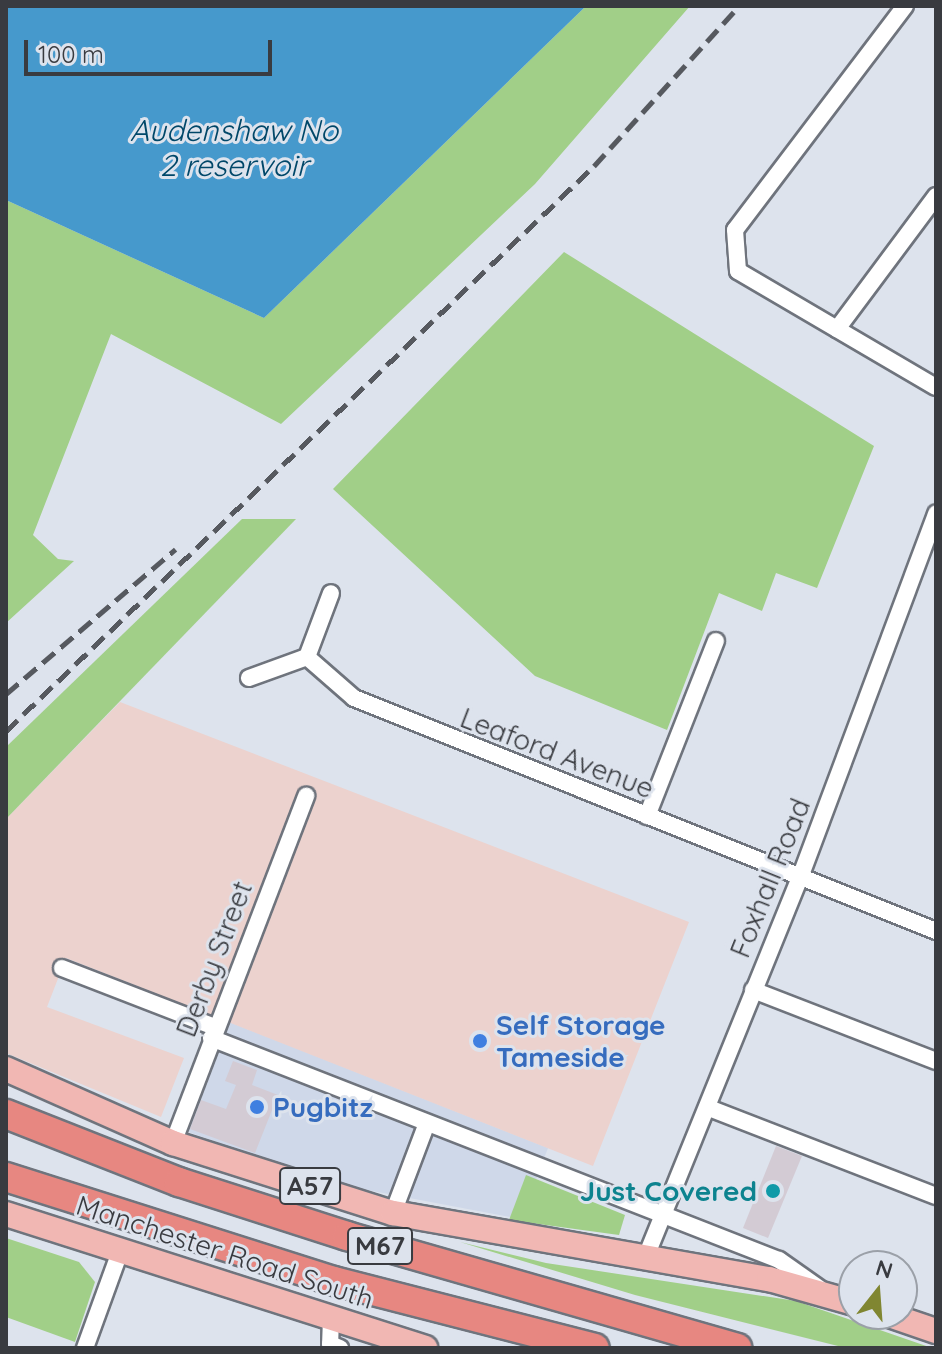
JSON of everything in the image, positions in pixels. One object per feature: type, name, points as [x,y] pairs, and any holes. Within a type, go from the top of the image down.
[{"type":"highway","name":"M67","points":[[18,1120],[333,1232],[737,1348]]},
{"type":"highway","name":"M67","points":[[10,1178],[334,1281],[595,1348]]},
{"type":"main road","name":"A57","points":[[6,1069],[173,1143],[393,1213],[825,1292],[838,1297]]},
{"type":"main road","name":"Manchester Road South","points":[[6,1214],[425,1348]]},
{"type":"street","points":[[905,6],[735,230],[738,271],[936,387]]},
{"type":"street","points":[[837,329],[936,196]]},
{"type":"street","name":"Foxhall Road","points":[[645,1259],[709,1108],[753,990],[801,875],[936,513]]},
{"type":"street","points":[[249,678],[307,657],[331,593]]},
{"type":"street","points":[[647,816],[716,641]]},
{"type":"street","name":"Leaford Avenue","points":[[307,657],[354,698],[936,931]]},
{"type":"street","name":"Derby Street","points":[[173,1143],[306,796]]},
{"type":"street","points":[[62,968],[427,1123],[779,1260],[825,1292]]},
{"type":"street","points":[[753,990],[936,1061]]},
{"type":"street","points":[[709,1108],[936,1196]]},
{"type":"street","points":[[393,1213],[427,1123]]},
{"type":"street","points":[[85,1348],[121,1249]]},
{"type":"street","points":[[331,1318],[330,1344],[340,1348]]},
{"type":"shaded area","points":[[120,702],[689,922],[593,1166],[66,958],[47,1007],[184,1058],[161,1117],[6,1053],[6,819]]},
{"type":"shaded area","points":[[229,1022],[548,1148],[521,1219],[330,1183],[183,1130]]},
{"type":"green space","points":[[586,6],[690,6],[535,184],[281,424],[111,334],[33,535],[58,559],[74,561],[6,623],[6,200],[264,318]]},
{"type":"green space","points":[[564,252],[874,446],[817,588],[776,573],[762,611],[719,593],[667,730],[535,676],[333,489]]},
{"type":"green space","points":[[242,519],[296,519],[6,819],[6,747]]},
{"type":"green space","points":[[526,1175],[625,1215],[619,1235],[509,1220]]},
{"type":"green space","points":[[6,1238],[79,1262],[95,1282],[75,1342],[6,1317]]},
{"type":"green space","points":[[460,1242],[546,1263],[796,1301],[838,1316],[838,1330],[880,1330],[932,1348],[846,1348],[635,1295]]},
{"type":"water","name":"Audenshaw No 2 reservoir","points":[[6,6],[586,6],[264,318],[6,200]]},
{"type":"building","name":"Pugbitz","points":[[233,1061],[257,1070],[252,1085],[278,1095],[255,1153],[190,1129],[201,1100],[226,1109],[236,1085],[225,1081]]},
{"type":"building","name":"Just Covered","points":[[776,1146],[802,1156],[768,1238],[743,1228]]},
{"type":"railway","points":[[6,731],[594,166],[739,6]]},
{"type":"railway","points":[[6,694],[176,549]]},
{"type":"place","name":"Self Storage Tameside","points":[[480,1041]]},
{"type":"place","name":"Pugbitz","points":[[257,1107]]},
{"type":"place","name":"Just Covered","points":[[773,1191]]}]
